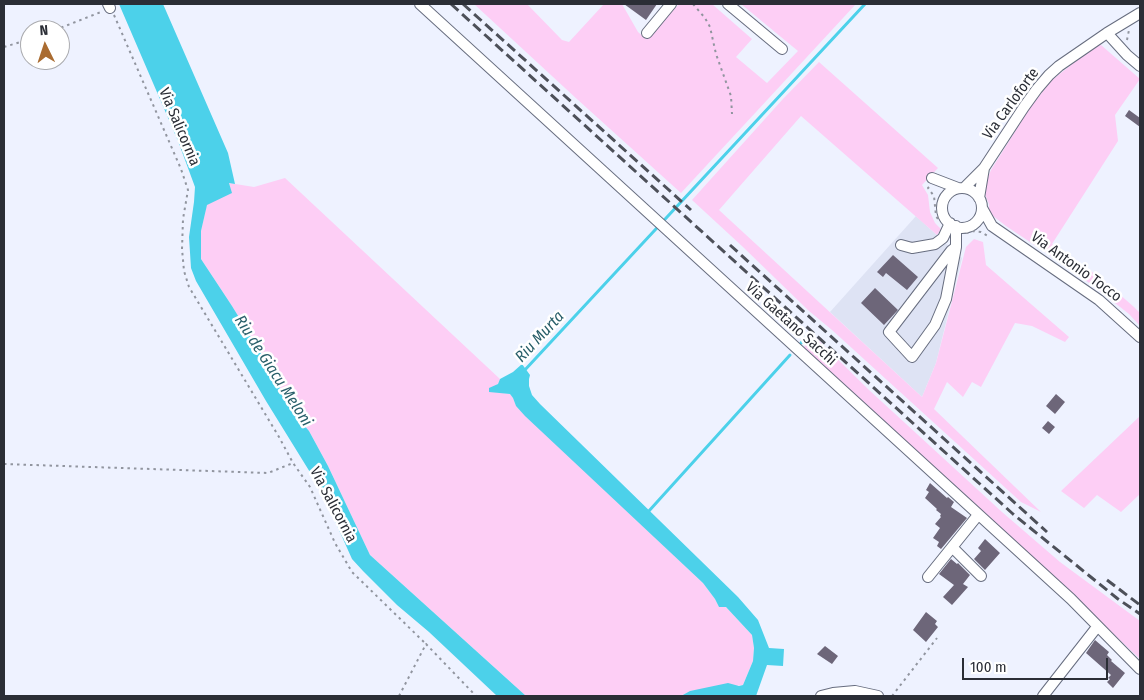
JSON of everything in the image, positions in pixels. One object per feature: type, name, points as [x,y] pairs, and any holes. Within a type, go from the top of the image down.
[{"type":"street","name":"Via Gaetano Sacchi","points":[[420,4],[1070,599],[1140,669]]},
{"type":"street","points":[[646,33],[671,4]]},
{"type":"street","points":[[728,4],[782,49]]},
{"type":"street","name":"Via Carloforte","points":[[961,188],[984,168],[1024,107],[1049,75],[1059,66],[1140,12]]},
{"type":"street","points":[[1107,33],[1140,66]]},
{"type":"street","points":[[979,198],[984,168]]},
{"type":"street","points":[[901,245],[912,248],[935,244],[952,228],[968,226],[974,223],[981,214],[982,208],[979,198],[975,193],[932,178],[944,201]]},
{"type":"street","points":[[956,247],[950,251],[889,332],[912,357],[935,325],[946,299],[956,247],[952,228],[943,213],[942,207],[947,195],[961,188]]},
{"type":"street","name":"Via Antonio Tocco","points":[[982,208],[990,231]]},
{"type":"street","name":"Via Antonio Tocco","points":[[974,223],[990,231],[1099,300],[1140,337]]},
{"type":"street","points":[[928,578],[978,515]]},
{"type":"street","points":[[952,548],[981,576]]},
{"type":"street","points":[[1043,696],[1098,627]]},
{"type":"street","points":[[821,696],[833,693],[855,692],[878,696]]},
{"type":"path","points":[[693,4],[710,27],[716,54],[731,96],[732,114]]},
{"type":"path","points":[[70,23],[109,6]]},
{"type":"path","name":"Via Salicornia","points":[[109,6],[166,133],[188,190],[183,218],[182,250],[184,271],[189,287],[293,463],[310,487],[335,543],[352,572],[476,696]]},
{"type":"path","points":[[1126,42],[1129,30]]},
{"type":"path","points":[[4,48],[20,42]]},
{"type":"path","points":[[934,182],[928,188],[934,196],[936,216],[942,225],[981,232],[990,231]]},
{"type":"path","points":[[4,464],[268,473],[293,463]]},
{"type":"path","points":[[892,696],[937,638]]},
{"type":"path","points":[[399,696],[426,644]]},
{"type":"shaded area","points":[[474,4],[527,4],[562,40],[569,42],[604,4],[622,4],[638,32],[646,39],[679,4],[712,4],[752,39],[736,57],[767,83],[798,51],[741,4],[856,4],[681,193]]},
{"type":"shaded area","points":[[1101,45],[1140,79],[1115,115],[1118,141],[1052,244],[1102,279],[1134,307],[1140,313],[1140,326],[1129,314],[1092,285],[993,216],[989,210],[989,204],[984,192],[991,170],[1031,106],[1052,80],[1094,47]]},
{"type":"shaded area","points":[[819,62],[938,168],[922,185],[928,195],[930,212],[935,223],[941,229],[937,235],[801,116],[719,210],[922,397],[936,363],[966,247],[974,239],[983,242],[986,265],[1069,337],[1065,342],[1032,326],[1015,323],[981,387],[972,382],[963,397],[947,382],[934,409],[1041,512],[1021,502],[809,311],[692,200]]},
{"type":"shaded area","points":[[285,178],[500,379],[498,384],[489,391],[510,394],[516,406],[703,583],[719,607],[726,607],[752,635],[753,661],[743,685],[690,691],[681,696],[526,696],[370,555],[328,466],[309,431],[292,411],[267,363],[201,259],[201,231],[207,204],[231,193],[229,183],[254,187]]},
{"type":"shaded area","points":[[916,216],[962,258],[936,363],[922,397],[830,312]]},
{"type":"shaded area","points":[[814,336],[869,390],[1002,512],[1060,562],[1140,621],[1140,659],[972,501],[802,349]]},
{"type":"shaded area","points":[[1140,416],[1140,494],[1121,512],[1097,495],[1084,508],[1061,491]]},
{"type":"water","points":[[119,4],[163,4],[228,153],[235,184],[229,183],[232,193],[207,205],[201,231],[201,259],[267,363],[292,411],[309,431],[328,466],[370,555],[526,696],[497,696],[429,632],[397,605],[352,559],[321,490],[266,401],[196,281],[191,268],[189,237],[195,187],[178,141]]},
{"type":"water","points":[[522,364],[530,375],[529,386],[532,395],[540,404],[738,597],[758,620],[769,648],[784,649],[783,666],[767,665],[756,696],[681,696],[690,691],[728,683],[739,686],[743,685],[753,661],[752,635],[726,607],[719,607],[703,583],[525,416],[516,406],[510,394],[489,392],[489,388],[498,384],[500,379],[513,372]]},
{"type":"building","points":[[624,4],[657,4],[646,20]]},
{"type":"building","points":[[1129,110],[1140,118],[1140,127],[1125,116]]},
{"type":"building","points":[[893,255],[918,277],[907,290],[886,273],[883,277],[877,272]]},
{"type":"building","points":[[875,288],[898,310],[884,325],[861,303]]},
{"type":"building","points":[[1056,394],[1065,402],[1055,414],[1046,406]]},
{"type":"building","points":[[1048,421],[1055,427],[1049,434],[1042,428]]},
{"type":"building","points":[[930,483],[954,502],[951,507],[967,518],[941,549],[937,546],[939,542],[933,538],[940,528],[935,524],[941,517],[941,514],[925,498],[929,492],[926,490]]},
{"type":"building","points":[[985,539],[1000,553],[985,570],[974,559],[981,551],[978,548]]},
{"type":"building","points":[[951,559],[970,575],[963,584],[968,587],[952,605],[943,597],[954,585],[939,574]]},
{"type":"building","points":[[926,612],[937,621],[935,624],[938,627],[926,642],[913,630]]},
{"type":"building","points":[[1095,640],[1109,652],[1107,655],[1111,661],[1125,673],[1113,688],[1107,682],[1111,675],[1086,653]]},
{"type":"building","points":[[825,646],[838,656],[832,664],[817,654]]},
{"type":"waterway","name":"Riu Murta","points":[[523,372],[865,4]]},
{"type":"waterway","points":[[801,343],[809,334]]},
{"type":"waterway","points":[[648,512],[790,355]]},
{"type":"railway","points":[[451,4],[1013,514],[1118,599],[1140,614]]},
{"type":"railway","points":[[463,4],[691,210]]},
{"type":"railway","points":[[730,245],[1047,532]]},
{"type":"railway","points":[[1107,580],[1140,605]]},
{"type":"water label","name":"Riu de Giacu Meloni","points":[[273,371]]}]
